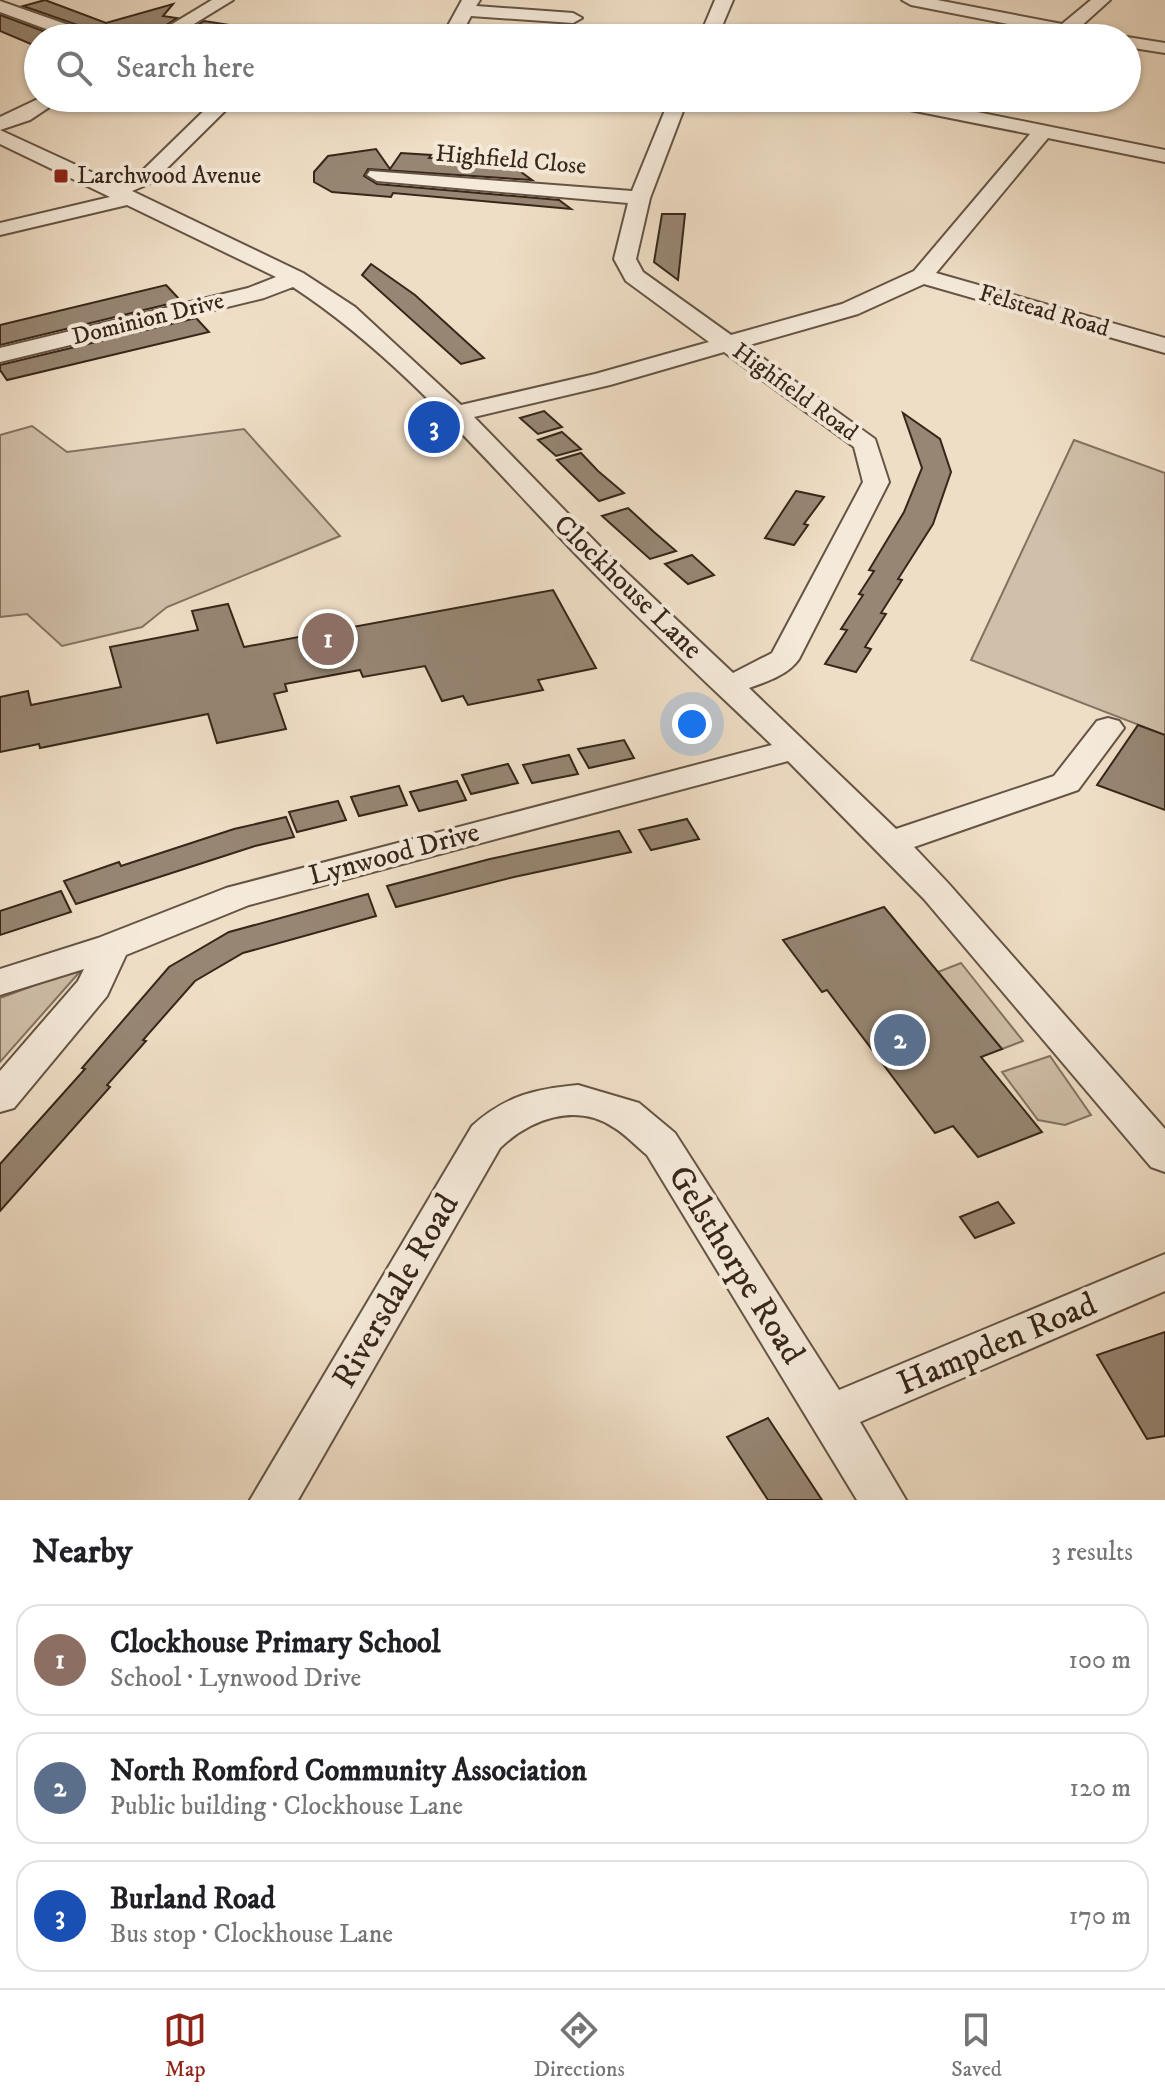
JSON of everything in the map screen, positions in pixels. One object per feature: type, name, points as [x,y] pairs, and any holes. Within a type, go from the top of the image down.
[{"type":"street","points":[[182,24],[224,0]]},
{"type":"street","points":[[714,24],[724,0]]},
{"type":"street","points":[[911,0],[1035,24]]},
{"type":"street","points":[[1073,24],[1101,0]]},
{"type":"street","points":[[458,24],[468,5],[573,18]]},
{"type":"street","points":[[0,6],[50,24]]},
{"type":"street","points":[[1141,44],[1165,48]]},
{"type":"street","points":[[0,124],[30,112]]},
{"type":"street","points":[[0,229],[124,194],[146,178],[214,112]]},
{"type":"street","name":"Highfield Road","points":[[674,112],[640,198],[625,259],[634,276],[866,444],[876,482],[784,659],[759,674],[728,685]]},
{"type":"street","points":[[947,112],[1165,156]]},
{"type":"street","points":[[456,414],[730,345],[850,309],[922,276],[1043,132]]},
{"type":"street","name":"Clockhouse Lane","points":[[0,136],[295,278],[347,312],[456,414],[601,564],[795,749],[936,891],[1165,1156]]},
{"type":"street","name":"Highfield Close","points":[[377,175],[640,198]]},
{"type":"street","name":"Felstead Road","points":[[922,276],[1165,346]]},
{"type":"street","name":"Dominion Drive","points":[[0,355],[256,293],[295,278]]},
{"type":"street","points":[[888,844],[1066,783],[1108,728]]},
{"type":"street","name":"Lynwood Drive","points":[[0,982],[111,947],[238,896],[795,749]]},
{"type":"street","points":[[0,1097],[94,987],[111,947]]},
{"type":"street","name":"Gelsthorpe Road","points":[[539,1104],[578,1100],[625,1114],[661,1144],[883,1500]]},
{"type":"street","name":"Riversdale Road","points":[[273,1500],[486,1137],[505,1119],[539,1104]]},
{"type":"street","name":"Hampden Road","points":[[828,1415],[1165,1272]]},
{"type":"shaded area","points":[[32,426],[67,452],[244,429],[340,536],[167,607],[142,627],[62,646],[27,614],[0,617],[0,435]]},
{"type":"shaded area","points":[[1074,440],[1165,473],[1165,735],[971,660]]},
{"type":"shaded area","points":[[961,963],[1023,1041],[1002,1049],[938,972]]},
{"type":"shaded area","points":[[84,967],[0,1062],[0,998]]},
{"type":"shaded area","points":[[1050,1056],[1091,1115],[1065,1125],[1038,1120],[1002,1072]]},
{"type":"building","points":[[45,0],[106,23],[173,4],[163,16],[177,18],[168,24],[75,24],[23,6]]},
{"type":"building","points":[[0,15],[24,24],[24,41],[0,31]]},
{"type":"building","points":[[376,149],[390,169],[401,153],[431,155],[429,158],[510,164],[532,180],[368,169],[364,176],[377,184],[559,200],[571,209],[393,193],[391,197],[332,192],[314,182],[314,172],[328,156]]},
{"type":"building","points":[[662,214],[685,214],[678,280],[654,262]]},
{"type":"building","points":[[371,264],[415,295],[484,358],[461,364],[362,275]]},
{"type":"building","points":[[166,285],[181,301],[0,345],[0,325]]},
{"type":"building","points":[[196,318],[209,332],[7,380],[0,370],[0,365]]},
{"type":"building","points":[[544,411],[562,427],[538,434],[520,418]]},
{"type":"building","points":[[903,413],[940,439],[951,472],[933,524],[898,579],[902,580],[881,613],[886,614],[865,647],[871,649],[856,672],[825,664],[847,630],[841,629],[863,595],[859,594],[874,571],[869,570],[904,512],[922,468]]},
{"type":"building","points":[[562,432],[581,449],[556,456],[538,440]]},
{"type":"building","points":[[581,453],[624,493],[599,501],[557,460]]},
{"type":"building","points":[[796,491],[824,497],[804,524],[808,525],[794,545],[765,538]]},
{"type":"building","points":[[628,508],[676,551],[650,559],[602,516]]},
{"type":"building","points":[[692,555],[714,575],[688,584],[665,564]]},
{"type":"building","points":[[553,590],[596,668],[538,680],[543,690],[468,705],[463,696],[442,701],[425,666],[363,677],[360,670],[285,684],[287,691],[274,694],[286,729],[217,743],[208,714],[40,748],[39,744],[0,752],[0,697],[28,691],[31,705],[121,687],[110,647],[198,630],[192,611],[228,604],[244,647]]},
{"type":"building","points":[[1138,725],[1165,735],[1165,810],[1097,785]]},
{"type":"building","points":[[624,740],[634,758],[589,768],[578,749]]},
{"type":"building","points":[[569,755],[578,774],[532,783],[523,765]]},
{"type":"building","points":[[508,764],[518,783],[471,794],[462,775]]},
{"type":"building","points":[[457,781],[466,800],[419,811],[410,792]]},
{"type":"building","points":[[399,786],[407,805],[359,816],[351,797]]},
{"type":"building","points":[[338,801],[346,820],[297,832],[289,812]]},
{"type":"building","points":[[286,817],[294,837],[255,846],[76,904],[64,881],[119,862],[121,866],[234,829]]},
{"type":"building","points":[[687,819],[699,839],[651,850],[639,830]]},
{"type":"building","points":[[619,831],[631,852],[396,907],[387,886],[490,859]]},
{"type":"building","points":[[61,891],[71,912],[0,935],[0,911]]},
{"type":"building","points":[[368,894],[376,916],[243,953],[195,981],[143,1040],[146,1041],[107,1085],[110,1087],[0,1211],[0,1164],[85,1069],[82,1068],[169,967],[229,932]]},
{"type":"building","points":[[884,907],[1002,1049],[981,1057],[1042,1132],[978,1157],[953,1126],[935,1133],[827,990],[822,992],[783,940]]},
{"type":"building","points":[[998,1202],[1014,1223],[975,1238],[960,1217]]},
{"type":"building","points":[[1165,1332],[1165,1436],[1147,1439],[1097,1355]]},
{"type":"building","points":[[768,1418],[822,1500],[768,1500],[727,1437]]},
{"type":"place","name":"Larchwood Avenue","points":[[61,176]]},
{"type":"place","name":"Burland Road","points":[[434,427]]},
{"type":"place","name":"Clockhouse Primary School","points":[[328,639]]},
{"type":"place","name":"North Romford Community Association","points":[[900,1040]]}]
